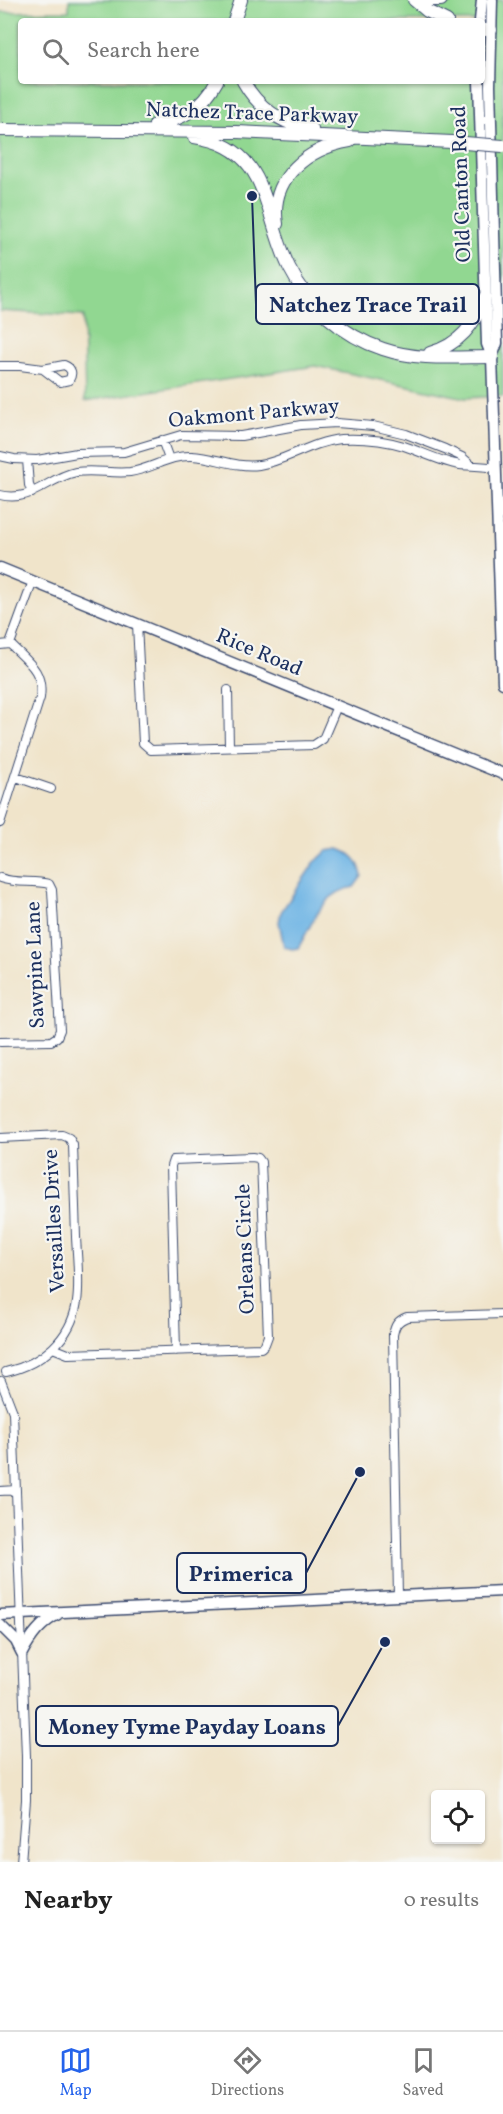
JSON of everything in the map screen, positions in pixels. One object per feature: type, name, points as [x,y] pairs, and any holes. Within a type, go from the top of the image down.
[{"type":"main road","points":[[235,18],[241,0]]},
{"type":"main road","points":[[414,0],[427,11],[441,18]]},
{"type":"main road","points":[[425,0],[441,0]]},
{"type":"main road","points":[[480,18],[482,0]]},
{"type":"main road","name":"Old Canton Road","points":[[492,0],[486,30],[497,342],[492,357]]},
{"type":"main road","points":[[120,130],[163,124],[184,116],[204,100],[215,84]]},
{"type":"main road","points":[[245,84],[261,105],[284,121],[301,127],[349,136]]},
{"type":"main road","name":"Old Canton Road","points":[[479,84],[485,297],[487,344],[492,357],[503,683]]},
{"type":"main road","name":"Natchez Trace Parkway","points":[[0,130],[154,130],[349,136],[503,146]]},
{"type":"main road","points":[[154,130],[212,140],[228,147],[250,165],[258,178],[288,265],[299,285],[331,320],[346,332],[372,345],[412,356],[492,357]]},
{"type":"main road","points":[[277,234],[276,209],[280,193],[288,177],[299,163],[314,152],[335,144],[381,138]]},
{"type":"main road","points":[[412,356],[439,350],[459,339],[474,323],[485,297]]},
{"type":"main road","name":"Rice Road","points":[[0,568],[503,774]]},
{"type":"main road","points":[[0,1615],[500,1592]]},
{"type":"main road","points":[[22,1653],[35,1631],[62,1613]]},
{"type":"main road","points":[[0,1625],[16,1641],[22,1653]]},
{"type":"street","points":[[0,366],[43,369]]},
{"type":"street","name":"Oakmont Parkway","points":[[0,456],[27,460],[48,459],[77,453],[124,452],[162,440],[191,435],[252,434],[321,423],[357,424],[409,435],[462,457],[470,464]]},
{"type":"street","points":[[357,424],[357,439]]},
{"type":"street","points":[[405,446],[409,435]]},
{"type":"street","name":"Oakmont Parkway","points":[[0,495],[19,496],[32,493],[55,479],[73,473],[131,472],[169,459],[193,456],[228,464],[260,465],[318,444],[341,439],[372,440],[405,446],[460,465],[470,464],[496,468]]},
{"type":"street","points":[[162,440],[169,459]]},
{"type":"street","points":[[27,460],[32,493]]},
{"type":"street","points":[[10,644],[33,581]]},
{"type":"street","points":[[137,624],[143,742],[151,750],[314,745],[324,739],[337,706]]},
{"type":"street","points":[[0,645],[10,644],[35,668],[42,687],[0,823]]},
{"type":"street","points":[[228,690],[229,747]]},
{"type":"street","points":[[16,777],[51,789]]},
{"type":"street","name":"Sawpine Lane","points":[[0,878],[22,883],[41,882],[49,884],[52,890],[60,1030],[57,1037],[51,1041],[0,1042]]},
{"type":"street","name":"Versailles Drive","points":[[0,1138],[62,1135],[69,1138],[73,1145],[77,1303],[67,1330],[53,1348],[29,1365],[6,1372]]},
{"type":"street","name":"Orleans Circle","points":[[53,1348],[68,1354],[176,1351],[261,1348],[266,1344],[268,1336],[261,1162],[258,1158],[173,1160],[171,1166],[176,1351]]},
{"type":"street","points":[[398,1596],[393,1335],[395,1326],[398,1320],[407,1317],[503,1314]]},
{"type":"street","points":[[0,1364],[6,1372],[1,1382],[14,1412],[26,1800],[21,1862]]},
{"type":"street","points":[[0,1491],[16,1490]]},
{"type":"green space","points":[[69,0],[503,0],[503,396],[465,398],[315,366],[85,401],[83,316],[0,311],[0,12],[69,11]]},
{"type":"water","points":[[339,849],[355,859],[362,876],[354,887],[343,890],[326,902],[298,948],[284,947],[279,922],[281,912],[314,863],[327,851]]},
{"type":"place","name":"Natchez Trace Trail","points":[[252,196]]},
{"type":"place","name":"Primerica","points":[[360,1472]]},
{"type":"place","name":"Money Tyme Payday Loans","points":[[385,1642]]}]
